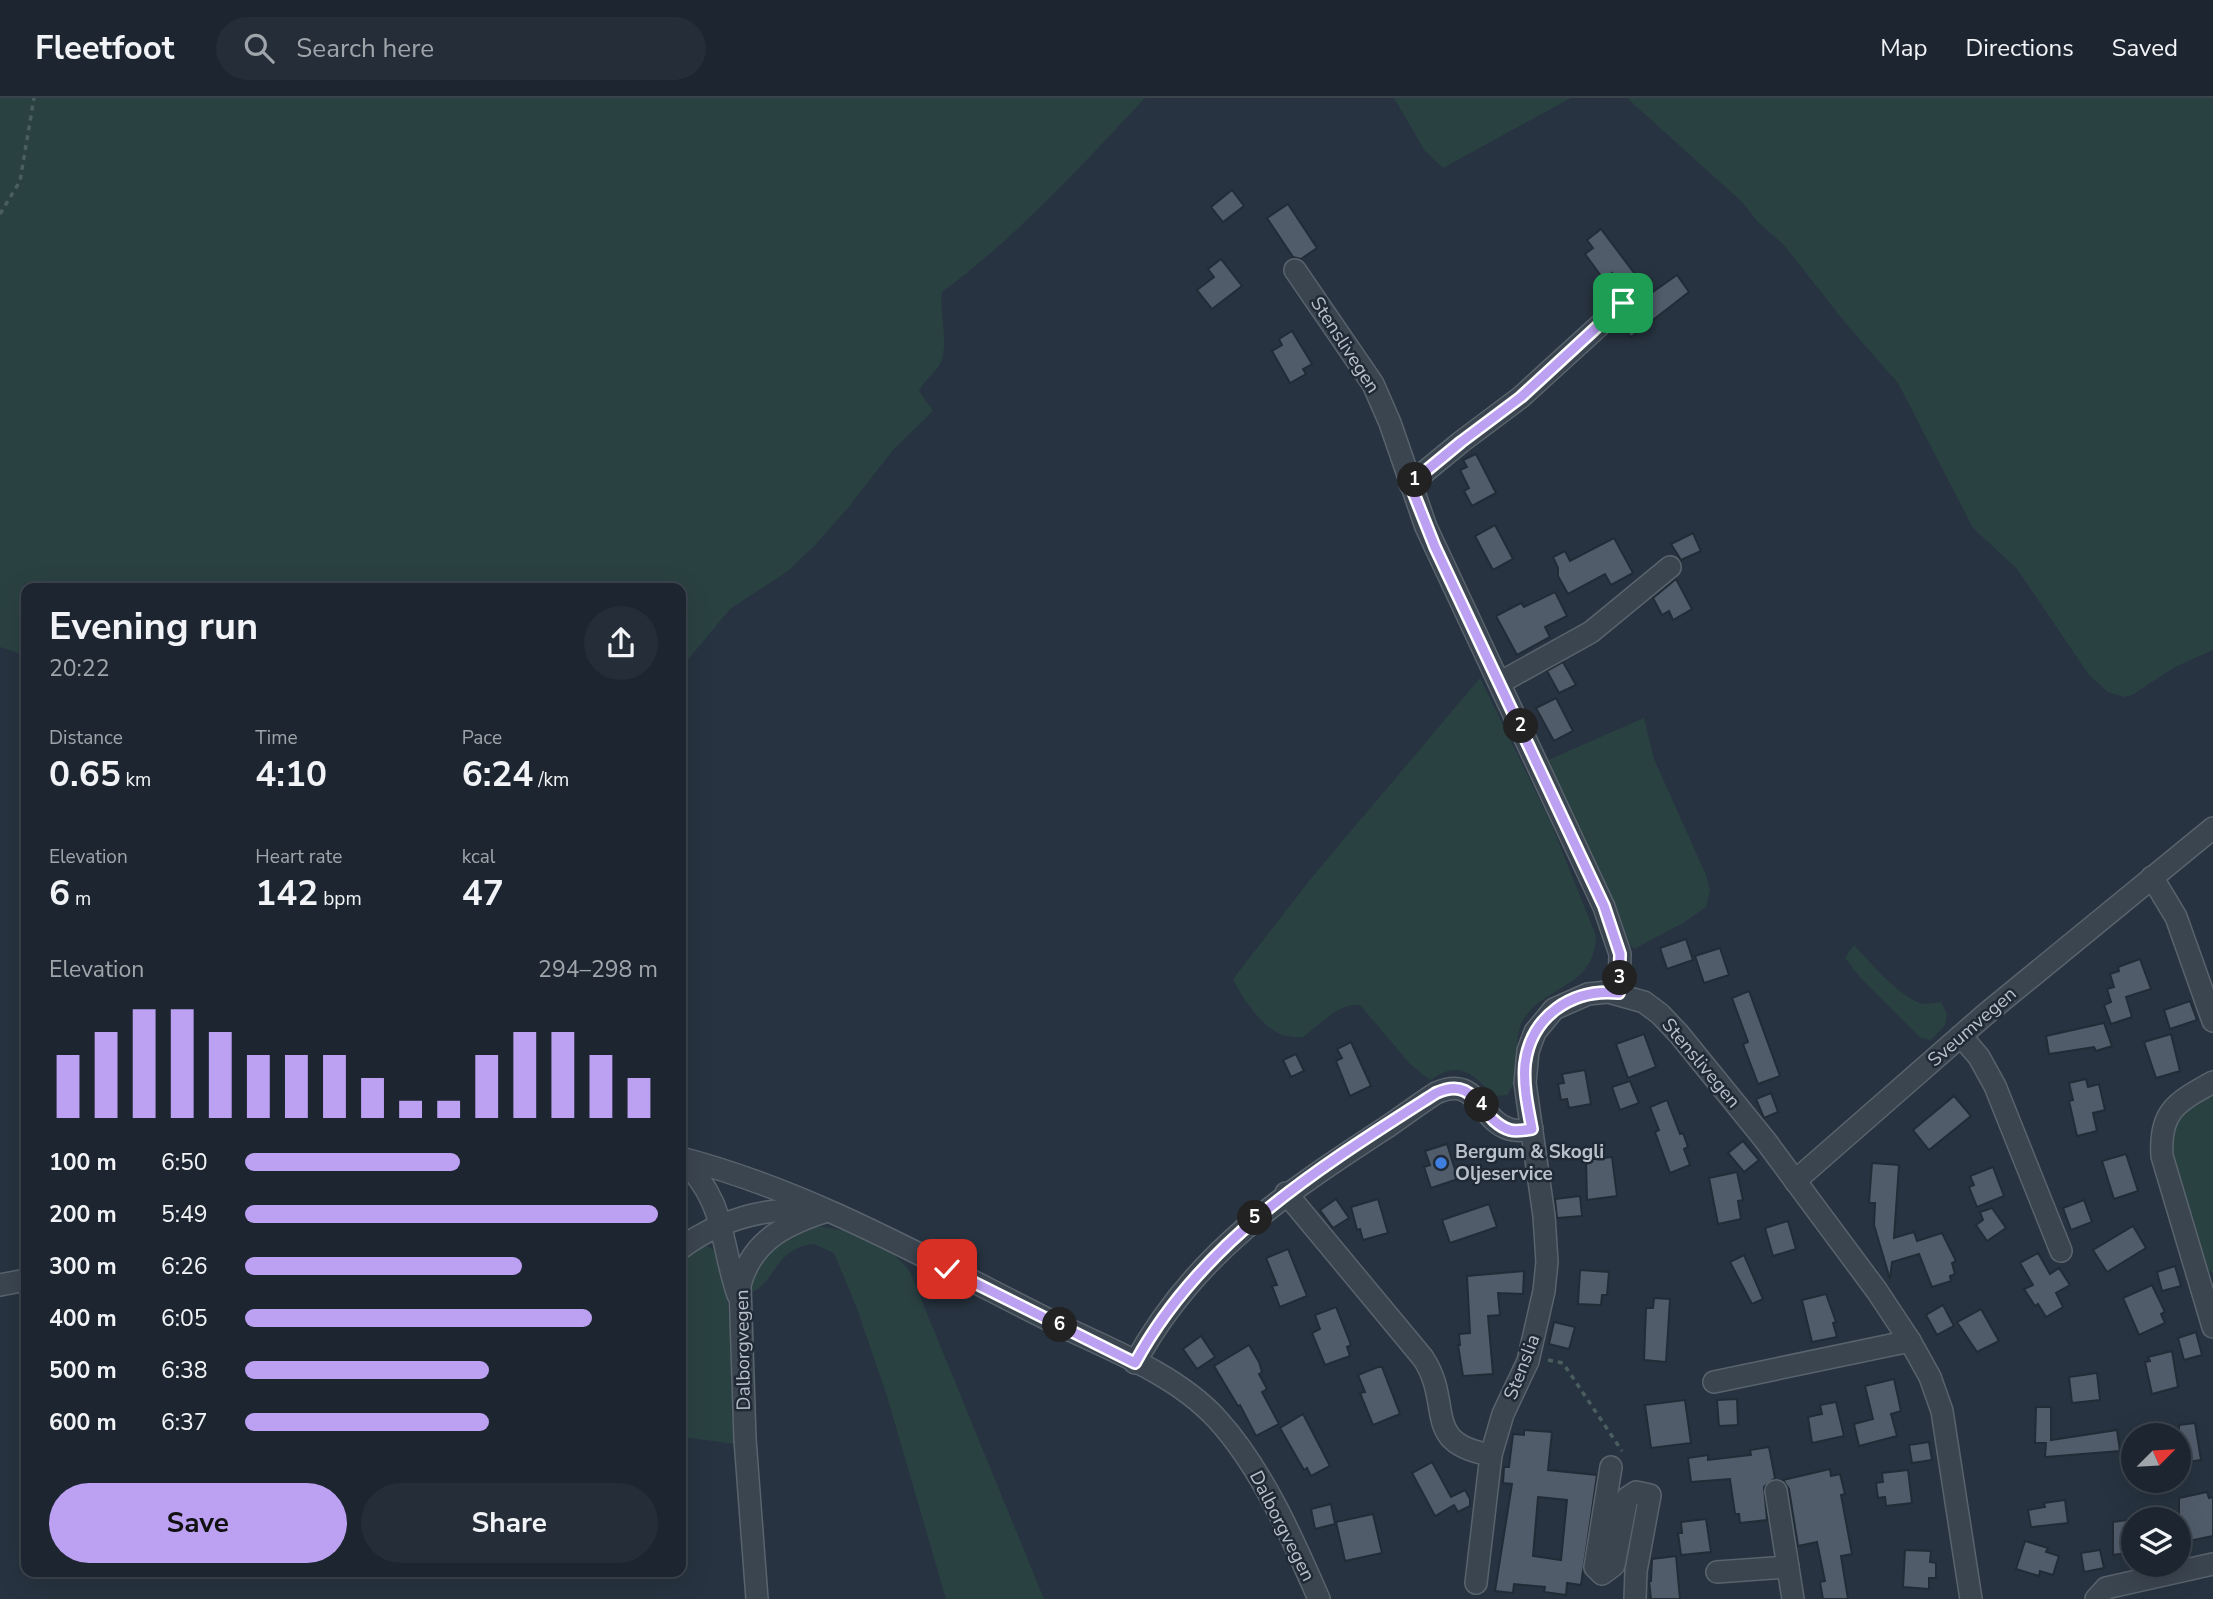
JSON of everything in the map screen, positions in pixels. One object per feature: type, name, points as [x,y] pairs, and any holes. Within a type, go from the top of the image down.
[{"type":"street","name":"Stenslivegen","points":[[1295,270],[1373,384],[1435,547],[1501,682],[1604,906],[1620,954],[1619,993],[1644,1002],[1670,1024],[1795,1181],[1910,1340],[1930,1377],[1942,1411],[1971,1599]]},
{"type":"street","points":[[1410,484],[1470,434],[1521,397],[1623,303]]},
{"type":"street","points":[[1501,682],[1591,632],[1670,567]]},
{"type":"street","name":"Sveumvegen","points":[[1795,1181],[1961,1036],[2213,828]]},
{"type":"street","points":[[2152,877],[2176,918],[2213,1021]]},
{"type":"street","name":"Stenslia","points":[[1476,1583],[1491,1455],[1503,1414],[1528,1361],[1542,1307],[1546,1262],[1544,1216],[1525,1073],[1528,1051],[1535,1032],[1554,1009],[1588,993],[1619,993]]},
{"type":"street","points":[[1961,1036],[1979,1057],[1995,1086],[2061,1251]]},
{"type":"street","points":[[2213,1082],[2175,1106],[2165,1120],[2160,1134],[2162,1156],[2213,1327]]},
{"type":"street","points":[[1135,1363],[1144,1346],[1200,1271],[1257,1215],[1427,1098],[1450,1088],[1470,1094],[1504,1127],[1514,1130],[1532,1129]]},
{"type":"street","points":[[686,1160],[737,1175],[827,1211]]},
{"type":"street","points":[[686,1164],[712,1196],[739,1300]]},
{"type":"street","points":[[1286,1193],[1423,1358],[1437,1385],[1442,1423],[1449,1438],[1462,1448],[1491,1455]]},
{"type":"street","points":[[686,1245],[720,1226],[775,1210],[827,1211]]},
{"type":"street","name":"Dalborgvegen","points":[[757,1599],[745,1439],[740,1285],[747,1263],[764,1241],[789,1224],[827,1211],[889,1237],[1135,1363],[1203,1405],[1242,1450],[1283,1523],[1319,1599]]},
{"type":"street","points":[[0,1285],[21,1281]]},
{"type":"street","points":[[1714,1382],[1827,1360],[1910,1340]]},
{"type":"street","points":[[1619,1463],[1596,1557],[1597,1572],[1606,1573],[1614,1565],[1627,1498],[1636,1492],[1650,1495],[1636,1571],[1635,1599]]},
{"type":"street","points":[[1776,1491],[1793,1599]]},
{"type":"street","points":[[2096,1599],[2106,1588],[2147,1589],[2213,1564]]},
{"type":"street","points":[[1717,1572],[1788,1567]]},
{"type":"path","points":[[0,214],[20,181],[34,98]]},
{"type":"path","points":[[1528,1361],[1553,1360],[1563,1363],[1619,1463]]},
{"type":"green space","points":[[0,98],[1145,98],[1023,224],[942,292],[944,351],[937,368],[919,391],[933,411],[893,450],[815,545],[788,571],[730,609],[686,662],[686,583],[21,583],[21,654],[0,647]]},
{"type":"green space","points":[[1394,98],[1571,98],[1443,168],[1425,151]]},
{"type":"green space","points":[[1627,98],[2213,98],[2213,650],[2175,667],[2132,695],[2124,697],[2108,692],[2089,675],[2017,569],[1973,528],[1898,383],[1847,325],[1784,245],[1758,222],[1742,202]]},
{"type":"green space","points":[[1480,678],[1551,823],[1596,936],[1594,952],[1581,974],[1539,1003],[1522,1022],[1513,1086],[1507,1095],[1494,1096],[1465,1071],[1449,1071],[1430,1080],[1410,1064],[1360,1005],[1344,1007],[1303,1037],[1278,1033],[1255,1013],[1233,979],[1313,876]]},
{"type":"green space","points":[[1644,718],[1654,759],[1706,875],[1710,890],[1706,907],[1683,923],[1634,949],[1625,939],[1548,760]]},
{"type":"green space","points":[[1854,945],[1906,996],[1921,1003],[1941,1002],[1947,1014],[1945,1025],[1931,1040],[1921,1038],[1860,977],[1845,958]]},
{"type":"green space","points":[[2213,1072],[2213,1273],[2194,1261],[2159,1124]]},
{"type":"green space","points":[[810,1226],[837,1229],[865,1238],[890,1252],[910,1272],[1044,1599],[946,1599],[886,1393],[856,1306],[834,1253],[814,1244],[800,1247],[782,1260],[763,1284],[747,1293],[757,1267],[769,1251]]},
{"type":"green space","points":[[708,1246],[718,1254],[725,1275],[739,1423],[736,1444],[686,1438],[686,1255]]},
{"type":"building","points":[[1232,190],[1244,206],[1223,222],[1211,207]]},
{"type":"building","points":[[1288,204],[1317,248],[1301,259],[1293,257],[1267,218]]},
{"type":"building","points":[[1601,229],[1650,294],[1677,275],[1689,292],[1631,337],[1621,324],[1635,309],[1633,296],[1612,273],[1604,280],[1585,254],[1593,248],[1587,240]]},
{"type":"building","points":[[1221,259],[1242,286],[1212,309],[1197,290],[1214,277],[1208,269]]},
{"type":"building","points":[[1292,331],[1312,364],[1303,369],[1306,374],[1290,383],[1272,351],[1282,345],[1279,339]]},
{"type":"building","points":[[1476,454],[1496,493],[1472,506],[1464,491],[1469,488],[1460,470],[1467,467],[1463,460]]},
{"type":"building","points":[[1495,525],[1513,559],[1493,570],[1475,536]]},
{"type":"building","points":[[1693,533],[1701,551],[1681,560],[1671,544]]},
{"type":"building","points":[[1614,538],[1633,573],[1611,585],[1605,574],[1568,594],[1558,576],[1553,557],[1565,551],[1570,561]]},
{"type":"building","points":[[1676,579],[1692,609],[1673,620],[1669,611],[1662,615],[1653,598]]},
{"type":"building","points":[[1555,592],[1567,616],[1545,627],[1550,637],[1517,655],[1496,616],[1521,603],[1524,607]]},
{"type":"building","points":[[1563,662],[1576,685],[1559,693],[1547,671]]},
{"type":"building","points":[[1556,698],[1573,731],[1554,741],[1536,708]]},
{"type":"building","points":[[1686,939],[1693,960],[1667,969],[1660,948]]},
{"type":"building","points":[[1720,948],[1729,975],[1704,983],[1695,956]]},
{"type":"building","points":[[2140,959],[2151,989],[2126,997],[2132,1017],[2111,1024],[2104,1005],[2111,1002],[2107,989],[2114,987],[2110,974],[2119,971],[2118,967]]},
{"type":"building","points":[[1749,991],[1780,1076],[1758,1084],[1743,1044],[1748,1042],[1732,998]]},
{"type":"building","points":[[2190,1001],[2197,1020],[2170,1029],[2164,1010]]},
{"type":"building","points":[[2104,1023],[2112,1046],[2096,1051],[2094,1047],[2049,1054],[2046,1036]]},
{"type":"building","points":[[1644,1034],[1656,1067],[1628,1078],[1616,1044]]},
{"type":"building","points":[[2171,1034],[2180,1071],[2156,1078],[2144,1042]]},
{"type":"building","points":[[1351,1042],[1371,1086],[1350,1096],[1336,1061],[1342,1058],[1337,1049]]},
{"type":"building","points":[[1296,1054],[1304,1071],[1291,1077],[1283,1060]]},
{"type":"building","points":[[1585,1070],[1591,1104],[1569,1108],[1567,1099],[1561,1100],[1558,1084],[1564,1083],[1562,1074]]},
{"type":"building","points":[[2086,1079],[2088,1087],[2099,1084],[2105,1110],[2093,1113],[2097,1131],[2077,1136],[2069,1101],[2073,1100],[2069,1083]]},
{"type":"building","points":[[1630,1081],[1639,1103],[1620,1110],[1612,1087]]},
{"type":"building","points":[[1771,1093],[1778,1112],[1764,1118],[1756,1099]]},
{"type":"building","points":[[1954,1096],[1971,1116],[1929,1150],[1913,1130]]},
{"type":"building","points":[[1667,1100],[1688,1147],[1684,1149],[1690,1165],[1670,1173],[1655,1132],[1659,1130],[1650,1107]]},
{"type":"building","points":[[1743,1141],[1759,1160],[1744,1172],[1728,1153]]},
{"type":"building","points":[[1447,1144],[1458,1179],[1431,1188],[1424,1167],[1430,1165],[1425,1151]]},
{"type":"building","points":[[2126,1154],[2138,1191],[2114,1199],[2102,1161]]},
{"type":"building","points":[[1612,1157],[1617,1196],[1587,1200],[1586,1160]]},
{"type":"building","points":[[1872,1163],[1899,1165],[1894,1238],[1914,1232],[1917,1241],[1942,1233],[1956,1261],[1952,1263],[1955,1274],[1950,1276],[1951,1281],[1932,1287],[1919,1254],[1892,1262],[1890,1279],[1874,1225],[1875,1203],[1869,1203]]},
{"type":"building","points":[[1993,1167],[2004,1196],[1977,1207],[1969,1187],[1974,1185],[1970,1176]]},
{"type":"building","points":[[1737,1172],[1743,1200],[1738,1201],[1741,1219],[1718,1224],[1709,1178]]},
{"type":"building","points":[[1580,1196],[1582,1216],[1557,1218],[1555,1199]]},
{"type":"building","points":[[1336,1199],[1349,1218],[1333,1228],[1320,1210]]},
{"type":"building","points":[[1378,1199],[1388,1233],[1363,1240],[1360,1229],[1357,1230],[1351,1207]]},
{"type":"building","points":[[2084,1200],[2092,1222],[2071,1230],[2063,1208]]},
{"type":"building","points":[[1489,1204],[1497,1227],[1450,1243],[1442,1220]]},
{"type":"building","points":[[1992,1208],[2006,1228],[1987,1241],[1976,1225],[1983,1220],[1980,1212]]},
{"type":"building","points":[[1788,1221],[1796,1249],[1773,1256],[1765,1228]]},
{"type":"building","points":[[2133,1226],[2146,1248],[2107,1272],[2093,1250]]},
{"type":"building","points":[[1288,1249],[1307,1296],[1280,1307],[1272,1286],[1277,1285],[1266,1258]]},
{"type":"building","points":[[2038,1253],[2050,1274],[2059,1268],[2070,1285],[2056,1293],[2063,1307],[2046,1317],[2024,1289],[2033,1285],[2020,1263]]},
{"type":"building","points":[[1744,1255],[1763,1299],[1752,1304],[1730,1262]]},
{"type":"building","points":[[2175,1266],[2181,1286],[2162,1291],[2157,1272]]},
{"type":"building","points":[[1580,1270],[1609,1272],[1607,1295],[1602,1295],[1601,1305],[1578,1304]]},
{"type":"building","points":[[1524,1271],[1523,1294],[1498,1293],[1500,1315],[1488,1316],[1493,1374],[1463,1376],[1458,1345],[1459,1334],[1470,1333],[1467,1276]]},
{"type":"building","points":[[2152,1285],[2165,1312],[2161,1314],[2165,1323],[2139,1335],[2123,1298]]},
{"type":"building","points":[[1826,1294],[1836,1322],[1833,1323],[1837,1337],[1812,1342],[1802,1300]]},
{"type":"building","points":[[1654,1298],[1670,1299],[1666,1362],[1644,1360],[1646,1308],[1653,1308]]},
{"type":"building","points":[[1943,1305],[1954,1326],[1937,1335],[1926,1315]]},
{"type":"building","points":[[1336,1307],[1351,1345],[1347,1347],[1350,1356],[1325,1365],[1312,1333],[1320,1329],[1315,1315]]},
{"type":"building","points":[[1981,1309],[1999,1341],[1977,1352],[1957,1322]]},
{"type":"building","points":[[1554,1322],[1575,1327],[1569,1349],[1549,1344]]},
{"type":"building","points":[[2196,1332],[2202,1355],[2184,1360],[2178,1338]]},
{"type":"building","points":[[1201,1336],[1215,1357],[1197,1369],[1183,1349]]},
{"type":"building","points":[[1249,1345],[1259,1362],[1262,1372],[1259,1374],[1267,1389],[1262,1392],[1279,1424],[1256,1436],[1240,1405],[1238,1406],[1214,1366]]},
{"type":"building","points":[[2172,1351],[2178,1387],[2152,1394],[2145,1362],[2150,1361],[2148,1357]]},
{"type":"building","points":[[1382,1367],[1400,1414],[1373,1425],[1360,1393],[1365,1392],[1358,1375]]},
{"type":"building","points":[[2097,1373],[2100,1400],[2072,1403],[2069,1377]]},
{"type":"building","points":[[1894,1379],[1901,1411],[1891,1414],[1897,1436],[1859,1446],[1854,1424],[1873,1419],[1865,1386]]},
{"type":"building","points":[[1737,1399],[1738,1425],[1719,1426],[1717,1400]]},
{"type":"building","points":[[1685,1400],[1691,1443],[1651,1448],[1645,1405]]},
{"type":"building","points":[[1836,1402],[1844,1436],[1812,1443],[1808,1417],[1822,1414],[1820,1405]]},
{"type":"building","points":[[2036,1407],[2051,1407],[2051,1440],[2117,1430],[2120,1451],[2045,1457],[2046,1443],[2035,1443]]},
{"type":"building","points":[[1303,1414],[1330,1466],[1311,1476],[1307,1468],[1304,1470],[1280,1428]]},
{"type":"building","points":[[2195,1423],[2201,1460],[2191,1461],[2191,1424]]},
{"type":"building","points":[[1524,1430],[1552,1432],[1548,1470],[1597,1475],[1581,1585],[1567,1583],[1566,1595],[1544,1592],[1545,1587],[1514,1584],[1513,1593],[1495,1591],[1512,1484],[1503,1483],[1504,1467],[1509,1467],[1513,1434],[1524,1435]],"holes":[[[1538,1497],[1567,1500],[1561,1560],[1533,1556]]]},
{"type":"building","points":[[1929,1442],[1932,1460],[1912,1463],[1909,1445]]},
{"type":"building","points":[[1769,1447],[1775,1478],[1764,1487],[1767,1520],[1740,1523],[1739,1514],[1735,1514],[1730,1479],[1691,1482],[1688,1458],[1708,1455],[1708,1460],[1751,1455],[1750,1450]]},
{"type":"building","points":[[1432,1462],[1451,1497],[1465,1490],[1470,1506],[1458,1512],[1454,1505],[1435,1516],[1412,1473]]},
{"type":"building","points":[[1830,1469],[1831,1476],[1840,1474],[1845,1494],[1841,1495],[1852,1554],[1841,1556],[1848,1599],[1823,1599],[1820,1582],[1825,1581],[1817,1542],[1798,1546],[1789,1489],[1783,1480]]},
{"type":"building","points":[[1908,1470],[1912,1503],[1886,1506],[1885,1497],[1878,1498],[1876,1483],[1883,1482],[1882,1473]]},
{"type":"building","points":[[2207,1492],[2209,1498],[2213,1497],[2213,1536],[2191,1541],[2191,1507],[2179,1507],[2179,1498]]},
{"type":"building","points":[[2065,1500],[2068,1523],[2031,1527],[2028,1510],[2045,1507],[2044,1503]]},
{"type":"building","points":[[1331,1504],[1335,1524],[1315,1529],[1311,1509]]},
{"type":"building","points":[[1373,1514],[1382,1553],[1345,1561],[1336,1522]]},
{"type":"building","points":[[1706,1519],[1711,1552],[1681,1555],[1678,1533],[1682,1533],[1681,1522]]},
{"type":"building","points":[[2121,1521],[2121,1554],[2113,1555],[2113,1522]]},
{"type":"building","points":[[2025,1541],[2048,1548],[2046,1552],[2059,1556],[2053,1575],[2040,1571],[2039,1576],[2016,1569]]},
{"type":"building","points":[[1905,1550],[1931,1551],[1930,1562],[1936,1563],[1936,1578],[1929,1578],[1929,1589],[1903,1587]]},
{"type":"building","points":[[2100,1550],[2104,1568],[2084,1572],[2081,1553]]},
{"type":"building","points":[[1676,1556],[1680,1599],[1651,1599],[1649,1581],[1652,1559]]},
{"type":"place","name":"Bergum & Skogli Oljeservice","points":[[1441,1163]]},
{"type":"route","points":[[947,1269],[1135,1363],[1144,1346],[1200,1271],[1257,1215],[1436,1093],[1450,1088],[1464,1090],[1504,1127],[1510,1130],[1532,1129],[1525,1083],[1525,1062],[1535,1032],[1554,1009],[1570,1000],[1588,993],[1619,993],[1620,954],[1594,883],[1435,547],[1410,484],[1479,427],[1521,397],[1623,303]]}]
